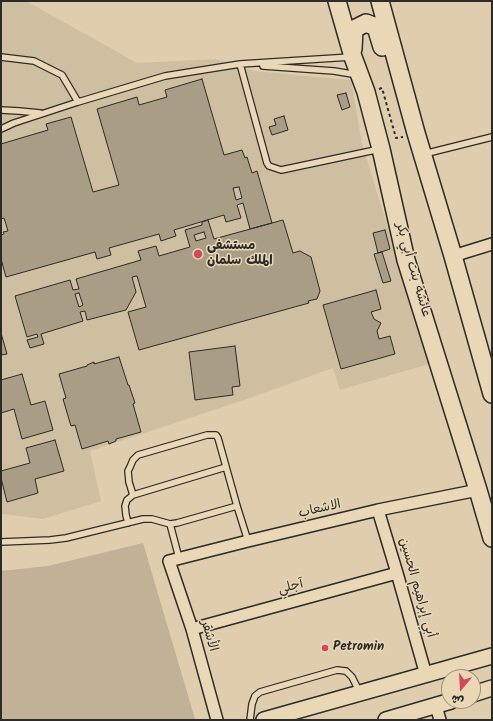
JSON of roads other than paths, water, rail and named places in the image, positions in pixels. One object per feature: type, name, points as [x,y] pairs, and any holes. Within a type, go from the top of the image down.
[{"type":"main road","name":"عائشة بنت أبي بكر","points":[[337,1],[353,57],[366,92],[381,149],[406,260],[492,538]]},
{"type":"main road","points":[[380,1],[415,129],[454,256],[492,394]]},
{"type":"main road","points":[[353,57],[354,29],[366,23],[376,27],[395,90],[415,129]]},
{"type":"main road","points":[[264,720],[492,656]]},
{"type":"main road","points":[[481,691],[492,688]]},
{"type":"main road","points":[[386,720],[438,713]]},
{"type":"street","points":[[454,256],[492,244]]},
{"type":"street","name":"الاشعاب","points":[[174,560],[378,510],[478,490]]},
{"type":"street","name":"أبي إبراهيم الحسين","points":[[378,510],[426,674]]},
{"type":"street","name":"الأشقر","points":[[174,560],[217,720]]},
{"type":"street","name":"آجلي","points":[[192,630],[397,573]]},
{"type":"lane","points":[[1,57],[34,61],[62,75],[78,102]]},
{"type":"lane","points":[[1,129],[14,123],[78,102],[165,76],[240,64],[353,57]]},
{"type":"lane","points":[[240,64],[334,71],[359,75]]},
{"type":"lane","points":[[240,64],[269,166],[286,170],[381,149]]},
{"type":"lane","points":[[1,110],[19,110],[43,114]]},
{"type":"lane","points":[[423,155],[492,137]]},
{"type":"lane","points":[[133,495],[129,482],[128,471],[133,460],[138,455],[207,435],[216,435],[248,541]]},
{"type":"lane","points":[[128,523],[125,506],[133,495],[226,467]]},
{"type":"lane","points":[[1,542],[66,538],[143,519],[152,519],[170,524],[177,523],[237,506]]},
{"type":"lane","points":[[170,524],[174,560]]},
{"type":"lane","points":[[250,720],[252,704],[255,696],[260,692],[337,670],[346,671],[352,677],[360,693]]},
{"type":"place","name":"مستشفى الملك سلمان","points":[[198,254]]},
{"type":"place","name":"Petromin","points":[[325,648]]}]
